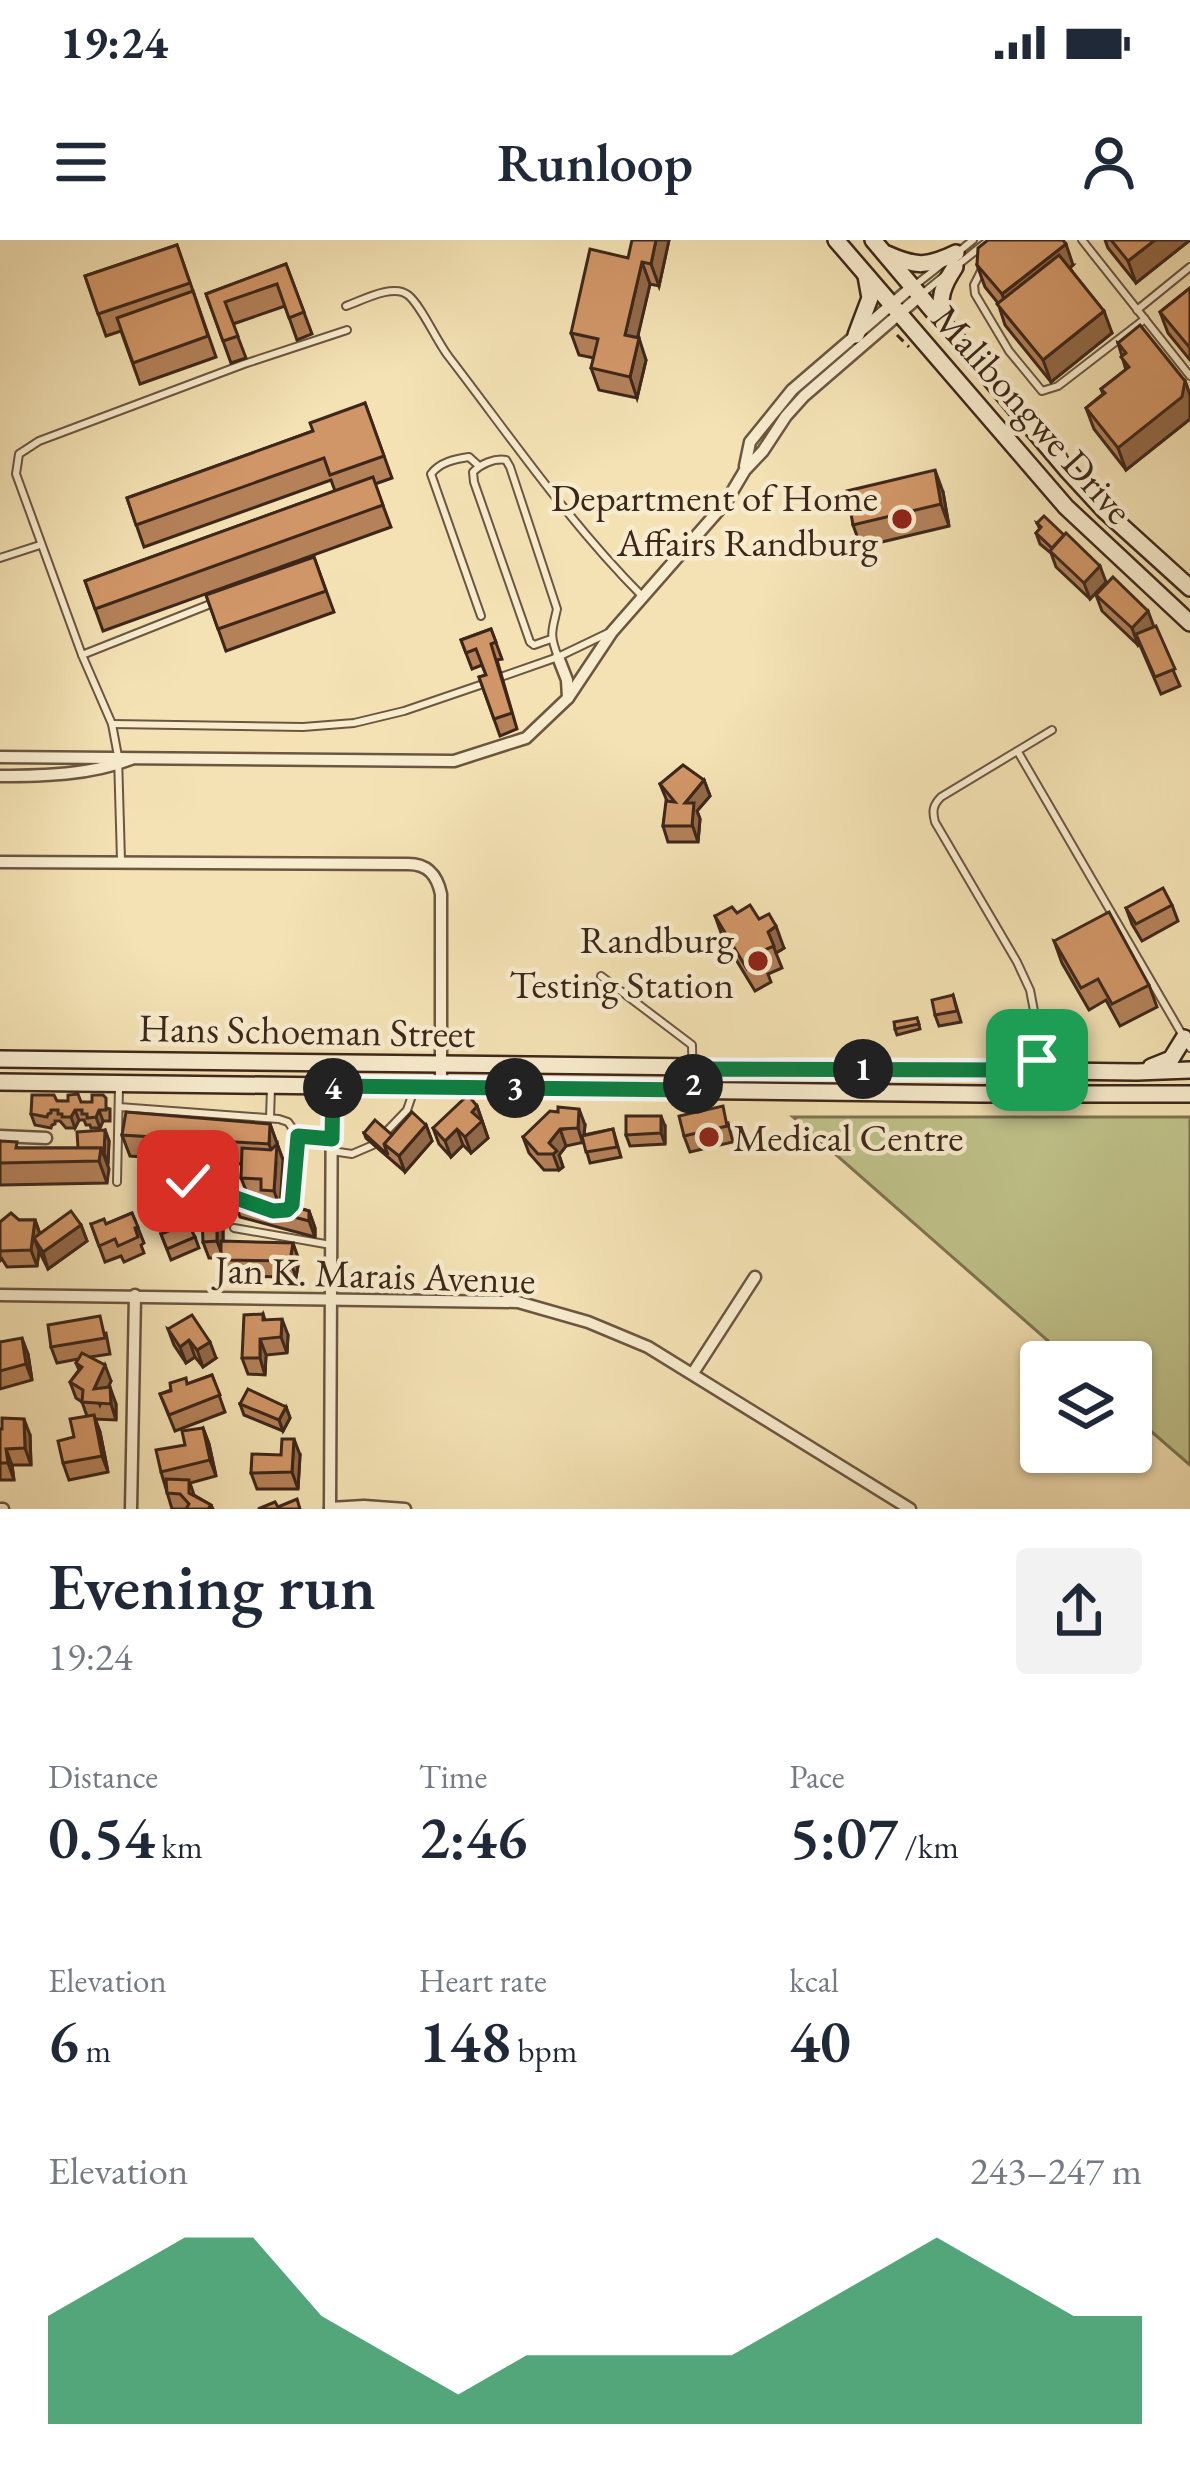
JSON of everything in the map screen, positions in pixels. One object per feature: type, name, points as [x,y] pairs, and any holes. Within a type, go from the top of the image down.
[{"type":"main road","name":"Malibongwe Drive","points":[[836,240],[1066,507],[1190,623]]},
{"type":"main road","name":"Malibongwe Drive","points":[[879,246],[1104,510],[1190,588]]},
{"type":"main road","points":[[879,246],[902,261],[924,265],[955,260]]},
{"type":"main road","points":[[946,325],[940,297],[955,260]]},
{"type":"main road","points":[[856,335],[870,298],[866,276]]},
{"type":"main road","points":[[1137,1072],[1170,1059],[1188,1040]]},
{"type":"main road","name":"Hans Schoeman Street","points":[[0,1059],[1190,1070]]},
{"type":"main road","name":"Hans Schoeman Street","points":[[0,1082],[1190,1094]]},
{"type":"street","points":[[118,760],[6,757],[6,776],[47,775],[134,758],[454,760],[526,738],[568,698],[612,632],[727,502],[786,416],[917,291]]},
{"type":"street","points":[[745,470],[750,442],[792,390],[856,335],[896,310]]},
{"type":"street","points":[[558,657],[568,698]]},
{"type":"street","points":[[0,862],[408,864],[431,871],[441,894],[441,1087]]},
{"type":"street","points":[[332,1063],[330,1508],[405,1509]]},
{"type":"street","points":[[0,1136],[46,1138]]},
{"type":"street","points":[[693,1372],[755,1276]]},
{"type":"street","name":"Jan K. Marais Avenue","points":[[0,1294],[518,1302],[620,1334],[693,1372],[910,1509]]},
{"type":"street","points":[[131,1509],[135,1295]]},
{"type":"lane","points":[[917,291],[973,240]]},
{"type":"lane","points":[[917,291],[989,240]]},
{"type":"lane","points":[[1082,240],[1190,376]]},
{"type":"lane","points":[[992,256],[977,275],[975,294],[1009,351],[1042,391],[1058,386],[1145,319]]},
{"type":"lane","points":[[1137,310],[1190,267]]},
{"type":"lane","points":[[346,306],[388,292],[410,296],[442,348],[568,515],[643,598]]},
{"type":"lane","points":[[121,863],[118,760],[112,724],[40,545],[15,467],[20,454],[31,445],[161,394],[347,330]]},
{"type":"lane","points":[[479,466],[469,457],[455,459],[431,474],[481,616]]},
{"type":"lane","points":[[551,639],[530,642],[474,482],[473,472],[479,466],[500,459],[510,467],[557,609],[551,639],[558,657]]},
{"type":"lane","points":[[0,558],[40,545]]},
{"type":"lane","points":[[82,655],[218,600]]},
{"type":"lane","points":[[112,724],[303,727],[354,723],[404,711],[558,657],[612,632]]},
{"type":"lane","points":[[1037,1094],[1036,1021],[1030,990],[932,812],[941,797],[1052,730]]},
{"type":"lane","points":[[1018,752],[1188,1040]]},
{"type":"lane","points":[[602,976],[688,1041],[694,1049],[693,1090]]},
{"type":"lane","points":[[117,1182],[119,1083]]},
{"type":"lane","points":[[270,1118],[272,1085]]},
{"type":"lane","points":[[385,1133],[404,1114],[415,1087]]},
{"type":"lane","points":[[119,1107],[270,1118],[288,1122],[298,1136],[358,1153],[373,1145]]},
{"type":"lane","points":[[280,1212],[292,1205],[298,1136]]},
{"type":"lane","points":[[188,1181],[252,1204]]},
{"type":"lane","points":[[233,1228],[332,1245]]},
{"type":"path","points":[[897,335],[915,352]]},
{"type":"green space","points":[[793,1117],[1190,1117],[1190,1465],[1152,1432],[1152,1341],[1048,1341]]},
{"type":"building","points":[[632,240],[656,240],[651,264],[642,262],[625,335],[639,338],[630,377],[591,368],[598,339],[571,333],[590,249],[628,258]]},
{"type":"building","points":[[988,240],[1063,240],[1066,244],[1002,294],[977,265],[978,248]]},
{"type":"building","points":[[1111,240],[1155,240],[1128,261]]},
{"type":"building","points":[[177,245],[190,283],[98,314],[85,276]]},
{"type":"building","points":[[1059,255],[1104,311],[1043,360],[997,304]]},
{"type":"building","points":[[286,264],[304,312],[289,318],[277,284],[225,302],[238,336],[223,341],[206,294]]},
{"type":"building","points":[[1190,288],[1190,348],[1160,312]]},
{"type":"building","points":[[193,291],[208,336],[133,363],[117,318]]},
{"type":"building","points":[[1140,325],[1185,381],[1182,397],[1118,448],[1086,408],[1129,367],[1118,343]]},
{"type":"building","points":[[365,403],[384,456],[330,475],[324,458],[136,525],[127,498],[313,431],[310,423]]},
{"type":"building","points":[[935,470],[941,504],[853,525],[847,491]]},
{"type":"building","points":[[373,477],[383,505],[95,609],[85,581]]},
{"type":"building","points":[[1044,516],[1064,535],[1052,548],[1036,533]]},
{"type":"building","points":[[1066,533],[1100,566],[1084,583],[1050,551]]},
{"type":"building","points":[[314,557],[326,591],[218,629],[206,595]]},
{"type":"building","points":[[1113,577],[1148,611],[1132,628],[1096,595]]},
{"type":"building","points":[[1156,626],[1175,669],[1155,677],[1136,634]]},
{"type":"building","points":[[491,629],[496,642],[491,644],[512,713],[494,719],[479,677],[486,675],[476,649],[466,653],[461,640]]},
{"type":"building","points":[[683,765],[704,780],[685,803],[694,803],[692,826],[663,826],[666,801],[675,802],[660,784]]},
{"type":"building","points":[[1163,888],[1172,905],[1136,924],[1126,908]]},
{"type":"building","points":[[750,905],[759,919],[769,914],[776,926],[768,932],[774,946],[760,952],[764,961],[747,969],[715,916],[732,907],[737,913]]},
{"type":"building","points":[[1109,912],[1149,985],[1112,1004],[1098,979],[1081,988],[1054,941]]},
{"type":"building","points":[[953,995],[957,1011],[935,1015],[932,1000]]},
{"type":"building","points":[[917,1018],[919,1024],[895,1029],[894,1022]]},
{"type":"building","points":[[78,1094],[81,1102],[103,1095],[106,1110],[87,1118],[82,1110],[75,1110],[71,1117],[62,1117],[58,1110],[51,1110],[47,1117],[31,1114],[32,1095],[54,1095],[57,1101],[68,1101],[68,1095]]},
{"type":"building","points":[[468,1095],[477,1106],[472,1112],[482,1121],[465,1137],[457,1129],[445,1141],[433,1128]]},
{"type":"building","points":[[723,1106],[727,1126],[684,1136],[679,1116]]},
{"type":"building","points":[[558,1107],[579,1109],[578,1128],[560,1129],[549,1143],[557,1151],[538,1154],[523,1137],[550,1111],[558,1112]]},
{"type":"building","points":[[126,1112],[270,1124],[269,1144],[122,1135]]},
{"type":"building","points":[[412,1112],[426,1125],[399,1156],[384,1144]]},
{"type":"building","points":[[626,1116],[661,1116],[661,1133],[626,1135]]},
{"type":"building","points":[[375,1120],[392,1135],[384,1144],[388,1155],[364,1133]]},
{"type":"building","points":[[613,1129],[617,1147],[586,1152],[582,1136]]},
{"type":"building","points":[[105,1130],[104,1153],[101,1148],[78,1148],[77,1132]]},
{"type":"building","points":[[0,1141],[17,1142],[16,1148],[101,1148],[99,1161],[0,1163]]},
{"type":"building","points":[[277,1144],[274,1191],[261,1190],[261,1179],[241,1178],[242,1148],[271,1150]]},
{"type":"building","points":[[217,1185],[217,1241],[203,1242],[201,1192]]},
{"type":"building","points":[[236,1190],[309,1211],[309,1221],[234,1201]]},
{"type":"building","points":[[71,1211],[81,1225],[43,1252],[34,1238]]},
{"type":"building","points":[[11,1213],[19,1220],[35,1220],[31,1250],[1,1251],[0,1222]]},
{"type":"building","points":[[132,1213],[138,1237],[118,1246],[115,1239],[99,1246],[91,1224],[104,1219],[106,1224]]},
{"type":"building","points":[[188,1223],[195,1237],[167,1249],[161,1234]]},
{"type":"building","points":[[221,1241],[293,1243],[290,1261],[221,1260]]},
{"type":"building","points":[[263,1314],[263,1320],[282,1319],[281,1337],[260,1339],[260,1358],[242,1358],[244,1315]]},
{"type":"building","points":[[192,1315],[210,1342],[197,1350],[189,1340],[180,1347],[168,1329]]},
{"type":"building","points":[[100,1316],[105,1338],[51,1347],[48,1325]]},
{"type":"building","points":[[22,1338],[26,1364],[0,1371],[0,1342]]},
{"type":"building","points":[[82,1353],[105,1365],[94,1389],[110,1387],[111,1404],[82,1402],[83,1390],[70,1382],[82,1367],[76,1363]]},
{"type":"building","points":[[212,1375],[220,1395],[169,1415],[160,1394],[171,1391],[170,1383],[186,1378],[187,1384]]},
{"type":"building","points":[[248,1389],[286,1407],[279,1420],[240,1404]]},
{"type":"building","points":[[94,1415],[102,1456],[63,1463],[58,1441],[74,1437],[70,1419]]},
{"type":"building","points":[[2,1418],[24,1419],[25,1448],[6,1449],[8,1463],[0,1463]]},
{"type":"building","points":[[203,1428],[210,1460],[161,1472],[156,1450],[185,1445],[182,1431]]},
{"type":"building","points":[[282,1439],[294,1439],[292,1472],[251,1473],[252,1454],[281,1455]]},
{"type":"building","points":[[166,1479],[189,1480],[189,1493],[211,1505],[186,1509],[189,1504],[180,1494],[167,1493]]},
{"type":"building","points":[[297,1499],[300,1509],[258,1509],[275,1502],[278,1507]]},
{"type":"place","name":"Department of Home Affairs Randburg","points":[[902,519]]},
{"type":"place","name":"Randburg Testing Station","points":[[758,961]]},
{"type":"place","name":"Medical Centre","points":[[709,1137]]},
{"type":"route","points":[[188,1181],[273,1211],[287,1210],[292,1205],[298,1136],[332,1139],[333,1086],[693,1090],[694,1069],[1037,1070],[1037,1060]]}]
